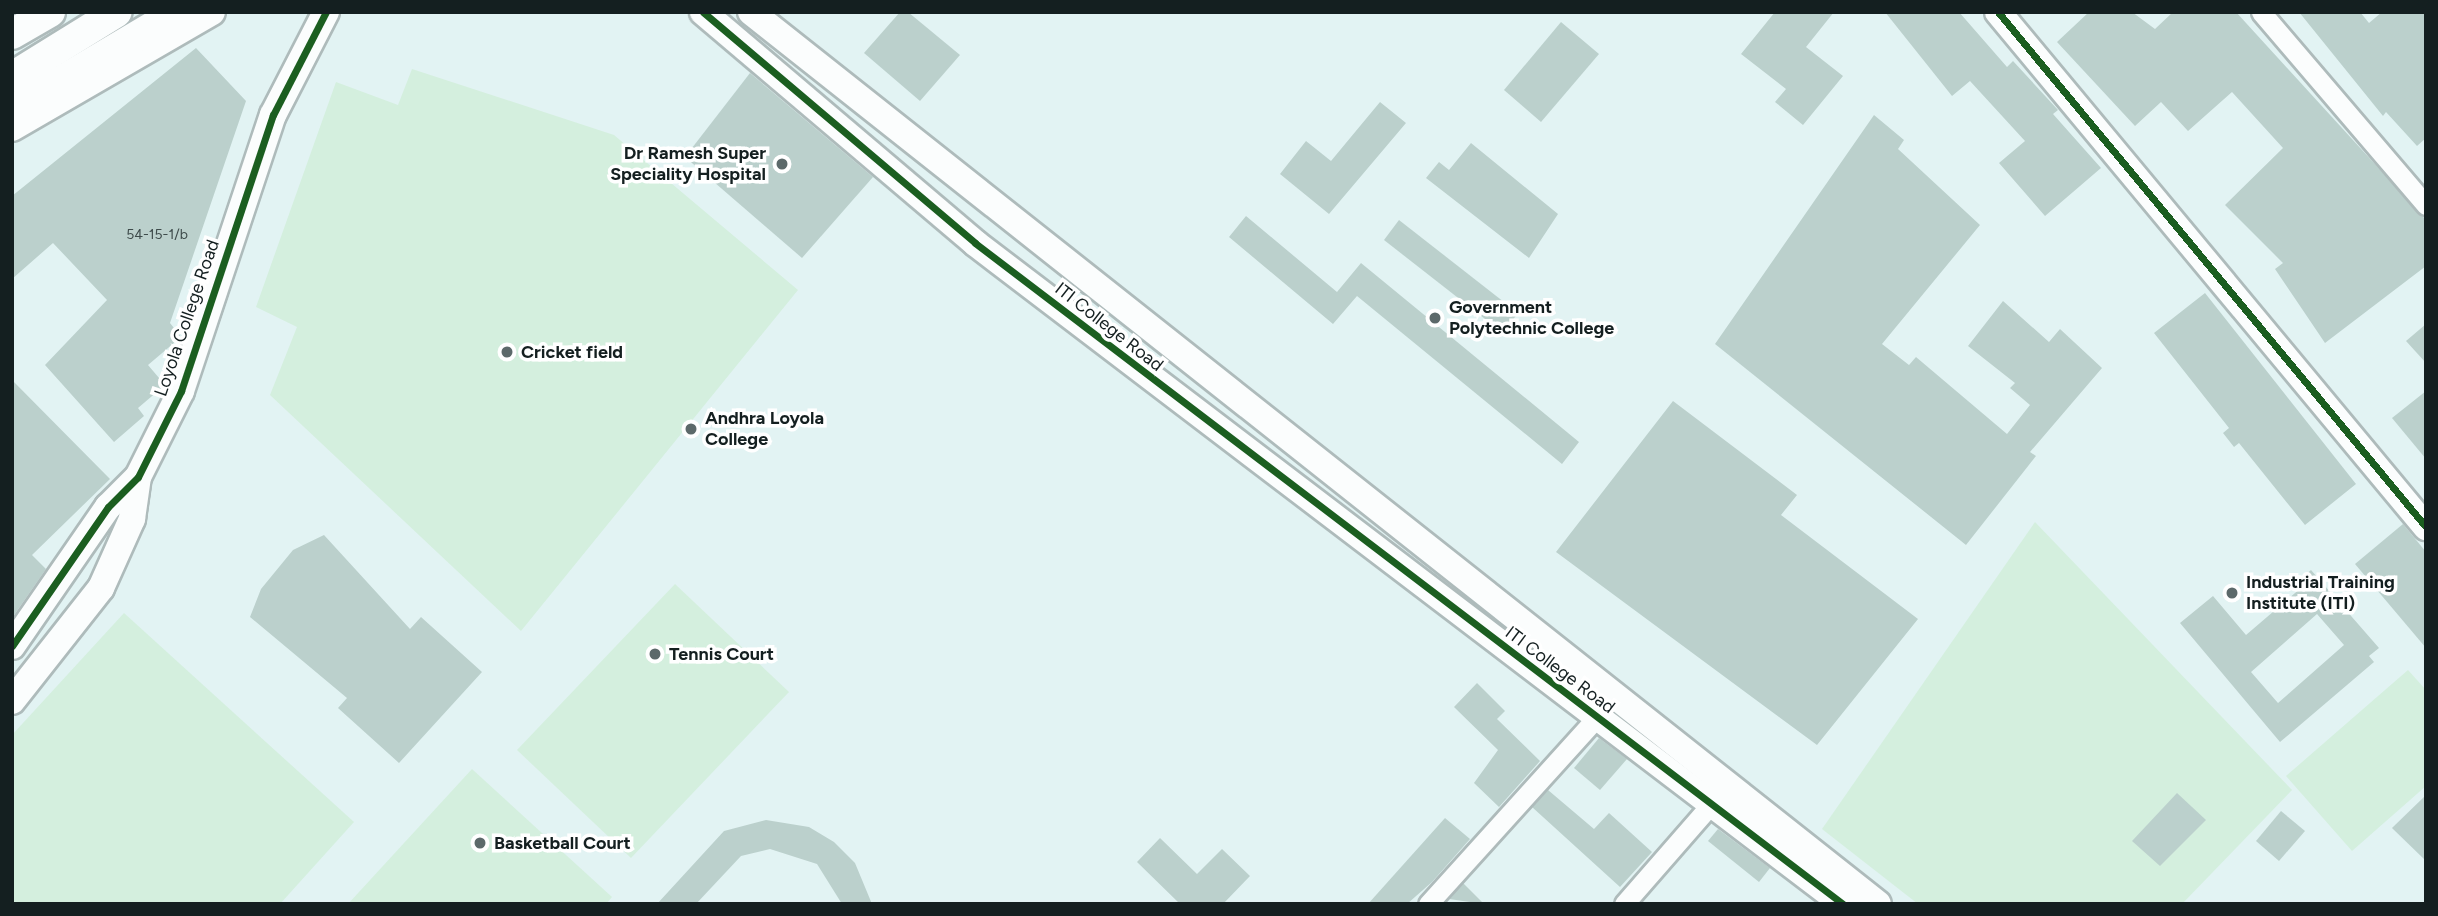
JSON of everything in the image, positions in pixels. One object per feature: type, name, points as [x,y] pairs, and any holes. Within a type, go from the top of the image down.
[{"type":"main road","points":[[12,34],[50,12]]},
{"type":"main road","points":[[12,77],[117,12]]},
{"type":"main road","points":[[12,110],[178,12]]},
{"type":"street","points":[[12,128],[212,12]]},
{"type":"street","name":"Loyola College Road","points":[[14,692],[101,588],[132,519],[138,477],[181,391],[273,115],[326,12]]},
{"type":"street","name":"ITI College Road","points":[[704,12],[986,252],[1843,904]]},
{"type":"street","name":"ITI College Road","points":[[751,12],[1878,904]]},
{"type":"street","points":[[1998,12],[2426,527]]},
{"type":"street","points":[[2261,12],[2426,205]]},
{"type":"street","name":"Loyola College Road","points":[[12,646],[108,507],[138,477]]},
{"type":"street","points":[[1428,904],[1597,717]]},
{"type":"street","points":[[1624,904],[1712,803]]},
{"type":"green space","points":[[412,69],[614,135],[798,290],[521,631],[270,395],[297,327],[256,307],[336,82],[398,105]]},
{"type":"green space","points":[[2035,522],[2292,790],[2182,904],[1918,904],[1822,829]]},
{"type":"green space","points":[[675,584],[789,692],[631,858],[517,750]]},
{"type":"green space","points":[[124,613],[354,822],[280,904],[12,904],[12,735]]},
{"type":"green space","points":[[2408,670],[2426,690],[2426,786],[2352,851],[2286,776]]},
{"type":"green space","points":[[472,769],[612,897],[606,904],[348,904]]},
{"type":"building","points":[[900,12],[908,12],[960,55],[920,101],[864,53]]},
{"type":"building","points":[[1775,12],[1834,12],[1806,47],[1843,76],[1803,125],[1775,102],[1786,89],[1741,54]]},
{"type":"building","points":[[1885,12],[1959,12],[2007,67],[2013,61],[2058,110],[2053,114],[2101,168],[2045,216],[1999,163],[2025,141],[1970,81],[1952,96]]},
{"type":"building","points":[[2089,12],[2132,12],[2155,29],[2173,12],[2236,12],[2426,220],[2426,266],[2325,343],[2275,269],[2283,263],[2225,205],[2283,148],[2232,92],[2188,131],[2161,102],[2135,126],[2057,42]]},
{"type":"building","points":[[2299,12],[2360,12],[2369,23],[2382,12],[2426,12],[2426,138],[2417,146],[2386,112],[2383,116]]},
{"type":"building","points":[[1561,22],[1599,54],[1541,122],[1504,90]]},
{"type":"building","points":[[196,48],[246,101],[170,323],[181,337],[148,365],[165,385],[138,408],[144,416],[114,442],[45,365],[107,300],[53,243],[12,279],[12,196]]},
{"type":"building","name":"Dr Ramesh Super Speciality Hospital","points":[[750,73],[873,177],[802,258],[685,157]]},
{"type":"building","points":[[1380,102],[1406,123],[1329,214],[1280,174],[1306,141],[1331,161]]},
{"type":"building","points":[[1874,115],[1904,140],[1898,149],[1980,225],[1882,344],[1909,365],[1916,357],[2007,434],[2030,405],[2010,388],[2015,383],[1968,346],[2003,301],[2049,342],[2060,329],[2102,368],[2030,452],[2036,456],[1966,545],[1715,344]]},
{"type":"building","points":[[1471,143],[1558,214],[1529,258],[1426,178],[1439,162],[1449,170]]},
{"type":"building","points":[[1246,216],[1337,292],[1361,263],[1579,442],[1562,464],[1357,296],[1333,324],[1229,237]]},
{"type":"building","points":[[1399,220],[1518,313],[1503,333],[1384,240]]},
{"type":"building","points":[[2205,293],[2356,484],[2305,525],[2239,443],[2234,447],[2223,433],[2229,428],[2154,333]]},
{"type":"building","points":[[2426,324],[2426,363],[2406,341]]},
{"type":"building","points":[[12,380],[110,479],[32,555],[46,569],[12,618]]},
{"type":"building","points":[[2426,391],[2426,459],[2392,418]]},
{"type":"building","points":[[1673,401],[1797,495],[1781,515],[1918,619],[1817,745],[1556,552]]},
{"type":"building","points":[[2403,524],[2426,552],[2426,648],[2355,564]]},
{"type":"building","points":[[324,535],[410,629],[421,617],[482,672],[399,763],[338,708],[347,698],[250,617],[261,589],[293,550]]},
{"type":"building","points":[[2311,570],[2379,648],[2369,656],[2374,662],[2280,742],[2180,623],[2213,596],[2246,635],[2302,587],[2297,582]],"holes":[[[2317,614],[2344,645],[2278,703],[2251,672]]]},
{"type":"building","points":[[1477,683],[1505,711],[1497,719],[1540,761],[1499,807],[1474,783],[1498,750],[1454,707]]},
{"type":"building","points":[[1599,738],[1627,759],[1600,790],[1574,768]]},
{"type":"building","points":[[1548,790],[1594,829],[1609,813],[1652,852],[1620,887],[1532,807]]},
{"type":"building","points":[[2177,793],[2206,820],[2160,866],[2132,841]]},
{"type":"building","points":[[2426,795],[2426,861],[2392,828]]},
{"type":"building","points":[[2281,811],[2305,831],[2279,861],[2256,841]]},
{"type":"building","points":[[1445,818],[1470,839],[1432,882],[1407,904],[1368,904]]},
{"type":"building","points":[[766,820],[809,827],[834,842],[855,863],[872,904],[842,904],[817,864],[770,849],[741,856],[696,904],[657,904],[724,831]]},
{"type":"building","points":[[1718,829],[1770,868],[1759,882],[1708,841]]},
{"type":"building","points":[[1160,838],[1197,874],[1222,849],[1250,876],[1223,904],[1180,904],[1137,862]]},
{"type":"building","points":[[1463,883],[1484,904],[1449,899]]},
{"type":"cycle path","points":[[12,646],[108,507],[138,477],[181,391],[273,115],[326,12]]},
{"type":"cycle path","points":[[703,12],[975,243],[1843,904]]},
{"type":"cycle path","points":[[1998,12],[2426,527]]},
{"type":"place","name":"Dr Ramesh Super Speciality Hospital","points":[[782,164]]},
{"type":"place","name":"Government Polytechnic College","points":[[1435,318]]},
{"type":"place","name":"Cricket field","points":[[507,352]]},
{"type":"place","name":"Andhra Loyola College","points":[[691,429]]},
{"type":"place","name":"Industrial Training Institute (ITI)","points":[[2232,593]]},
{"type":"place","name":"Tennis Court","points":[[655,654]]},
{"type":"place","name":"Basketball Court","points":[[480,843]]}]
